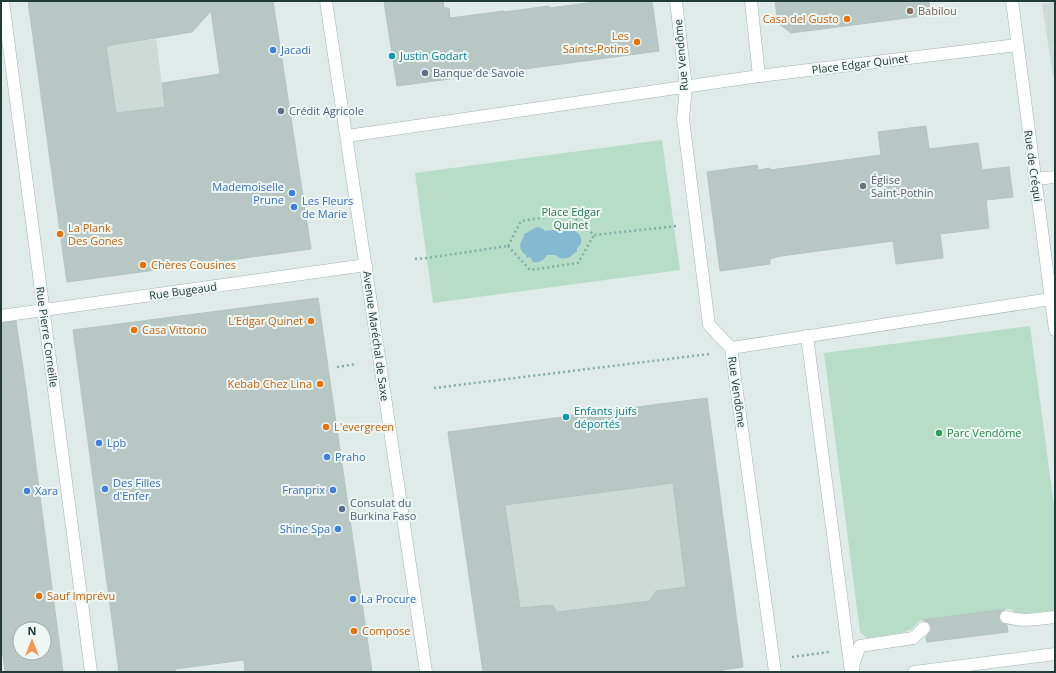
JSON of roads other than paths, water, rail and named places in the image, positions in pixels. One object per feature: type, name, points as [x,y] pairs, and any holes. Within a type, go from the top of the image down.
[{"type":"street","name":"Rue Pierre Corneille","points":[[3,1],[91,672]]},
{"type":"street","name":"Avenue Maréchal de Saxe","points":[[326,1],[366,265],[369,298],[386,401],[426,672]]},
{"type":"street","name":"Rue Vendôme","points":[[676,1],[686,87],[683,119],[709,325],[731,350],[775,672]]},
{"type":"street","points":[[751,1],[759,76]]},
{"type":"street","name":"Rue de Créqui","points":[[1012,1],[1055,330]]},
{"type":"street","name":"Place Edgar Quinet","points":[[346,136],[759,76],[1017,45]]},
{"type":"street","points":[[1035,179],[1055,177]]},
{"type":"street","name":"Rue Bugeaud","points":[[1,316],[366,265]]},
{"type":"street","points":[[731,350],[807,336],[1051,299]]},
{"type":"street","points":[[807,336],[852,672]]},
{"type":"street","points":[[1006,617],[1028,620],[1055,617]]},
{"type":"street","points":[[852,672],[860,646],[913,638],[924,628]]},
{"type":"street","points":[[914,672],[1055,654]]},
{"type":"water","points":[[562,224],[575,228],[575,231],[581,237],[581,244],[577,248],[577,252],[570,257],[563,259],[556,255],[547,255],[539,262],[533,262],[530,257],[526,258],[526,255],[520,247],[524,234],[537,227],[542,228],[545,231],[554,230],[558,225]]},
{"type":"place","name":"Babilou","points":[[910,11]]},
{"type":"place","name":"Casa del Gusto","points":[[847,19]]},
{"type":"place","name":"Les Saints-Potins","points":[[637,42]]},
{"type":"place","name":"Jacadi","points":[[273,50]]},
{"type":"place","name":"Justin Godart","points":[[392,56]]},
{"type":"place","name":"Banque de Savoie","points":[[425,73]]},
{"type":"place","name":"Crédit Agricole","points":[[281,111]]},
{"type":"place","name":"Église Saint-Pothin","points":[[863,186]]},
{"type":"place","name":"Mademoiselle Prune","points":[[292,193]]},
{"type":"place","name":"Les Fleurs de Marie","points":[[294,207]]},
{"type":"place","name":"La Plank Des Gones","points":[[60,234]]},
{"type":"place","name":"Chères Cousines","points":[[143,265]]},
{"type":"place","name":"L’Edgar Quinet","points":[[311,321]]},
{"type":"place","name":"Casa Vittorio","points":[[134,330]]},
{"type":"place","name":"Kebab Chez Lina","points":[[320,384]]},
{"type":"place","name":"Enfants juifs déportés","points":[[566,417]]},
{"type":"place","name":"L'evergreen","points":[[326,427]]},
{"type":"place","name":"Parc Vendôme","points":[[939,433]]},
{"type":"place","name":"Lpb","points":[[99,443]]},
{"type":"place","name":"Praho","points":[[327,457]]},
{"type":"place","name":"Des Filles d'Enfer","points":[[105,489]]},
{"type":"place","name":"Franprix","points":[[333,490]]},
{"type":"place","name":"Xara","points":[[27,491]]},
{"type":"place","name":"Consulat du Burkina Faso","points":[[342,509]]},
{"type":"place","name":"Shine Spa","points":[[338,529]]},
{"type":"place","name":"Sauf Imprévu","points":[[39,596]]},
{"type":"place","name":"La Procure","points":[[353,599]]},
{"type":"place","name":"Compose","points":[[354,631]]}]
